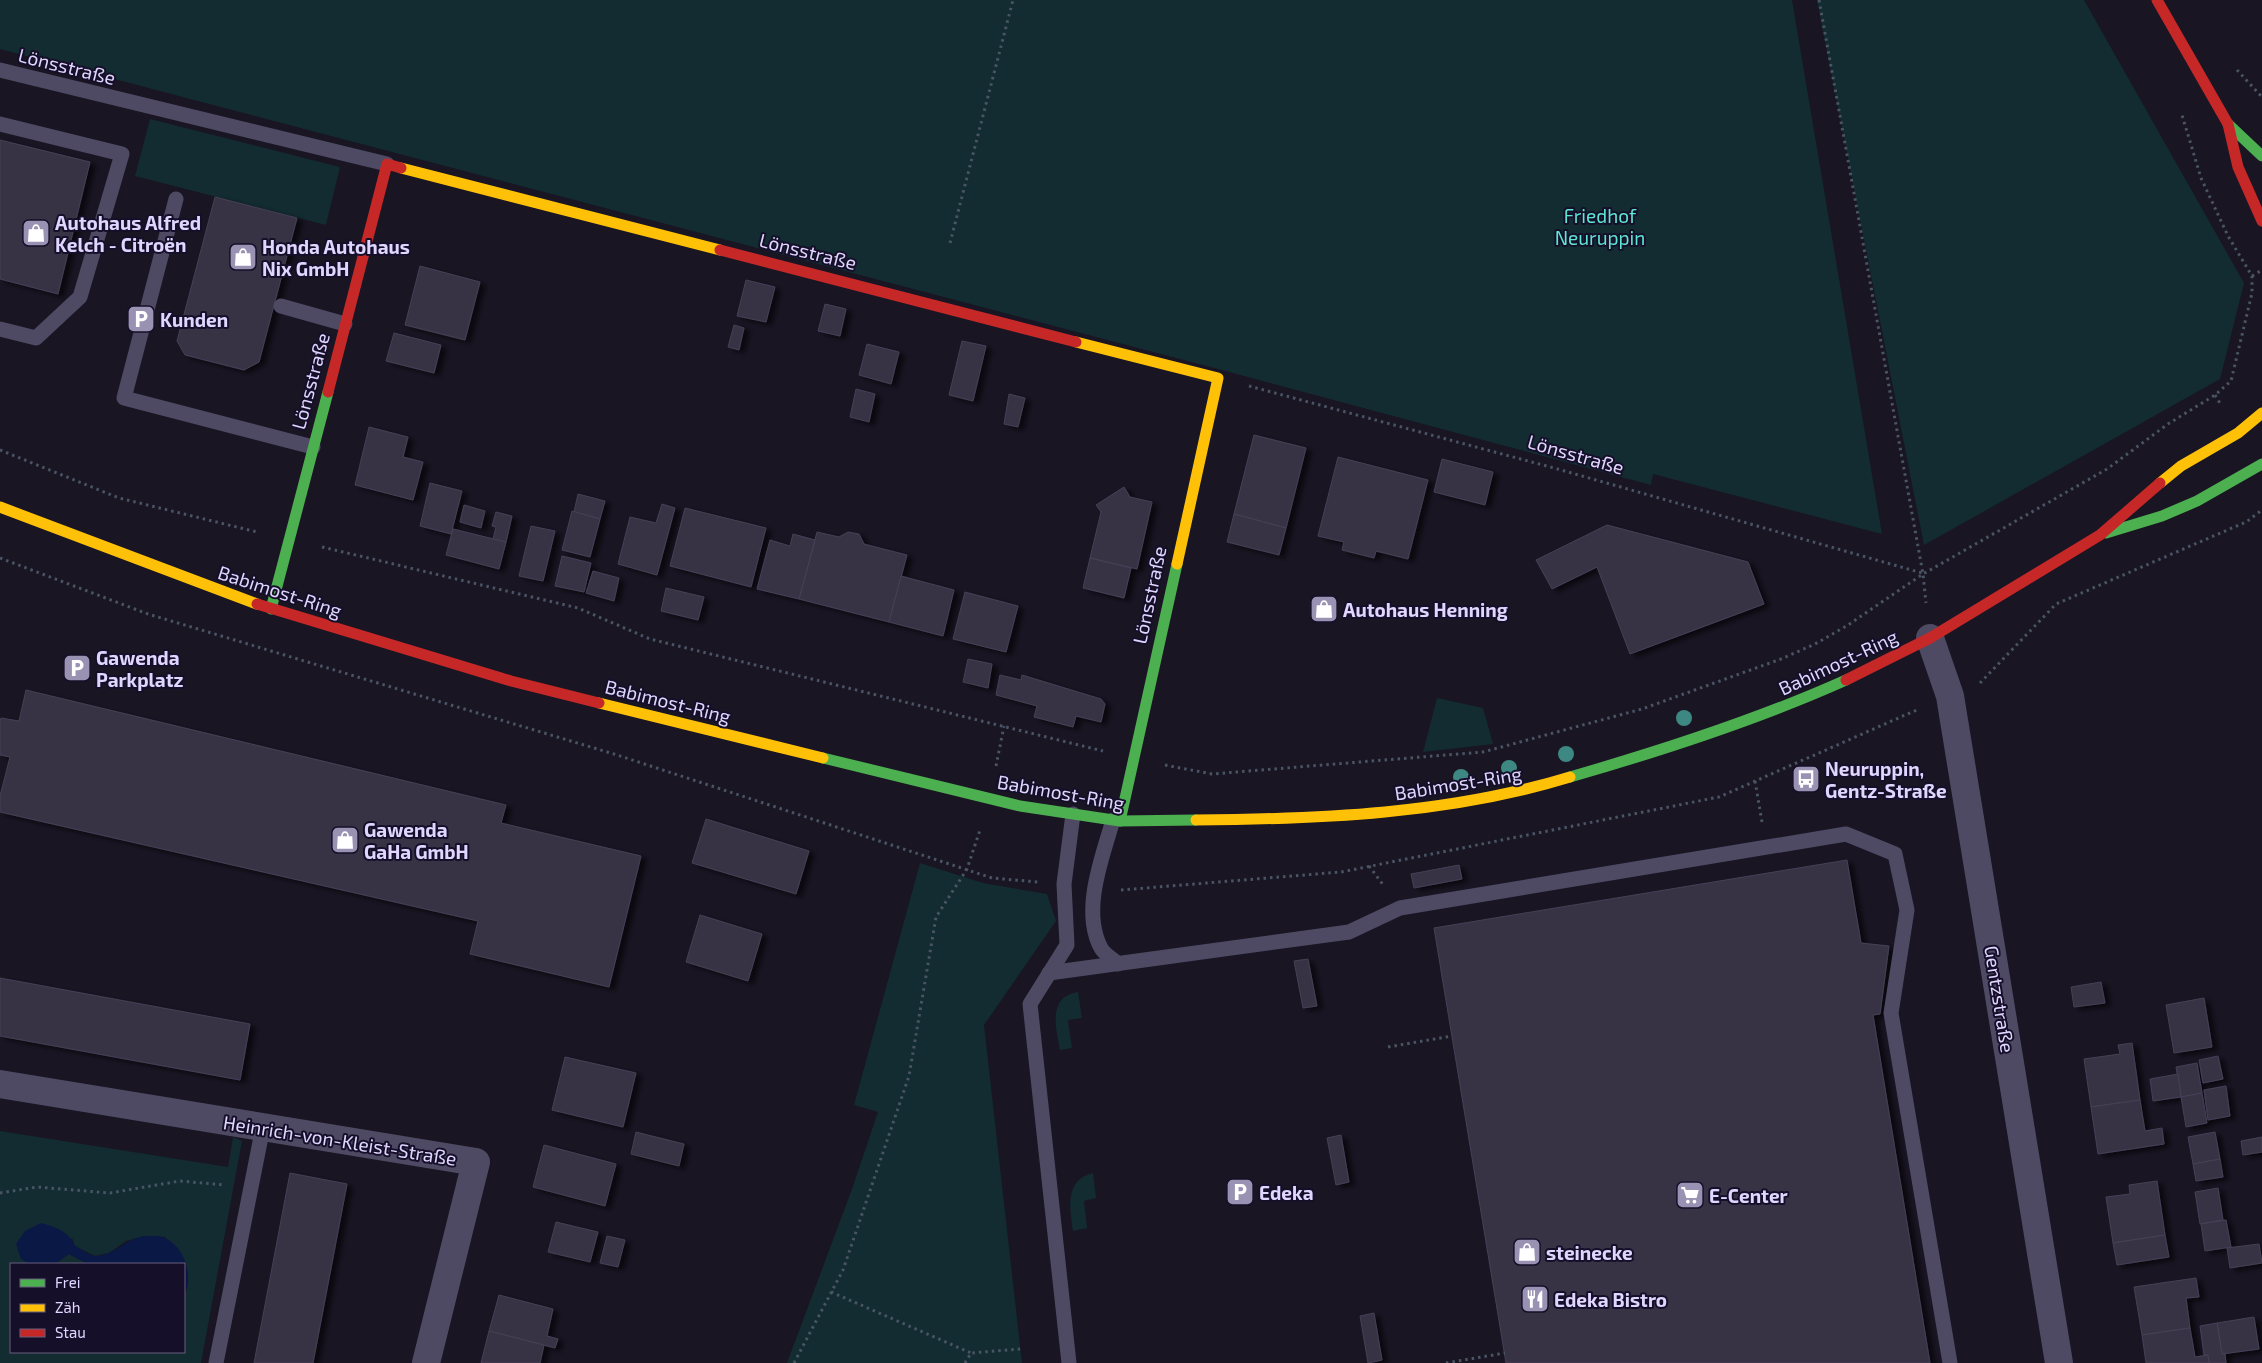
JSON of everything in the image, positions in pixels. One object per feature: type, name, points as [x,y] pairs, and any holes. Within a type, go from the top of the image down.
[{"type":"main road","points":[[2157,0],[2228,124],[2238,167],[2262,221]]},
{"type":"main road","points":[[2228,124],[2262,156]]},
{"type":"main road","name":"Lönsstraße","points":[[271,609],[387,164],[1218,378],[1134,758],[1116,821]]},
{"type":"main road","name":"Babimost-Ring","points":[[0,507],[54,529],[271,609],[511,681],[1020,806],[1116,821],[1294,819],[1390,812],[1525,791],[1659,751],[1794,704],[1862,673],[1930,638],[2100,535],[2147,492],[2181,466],[2238,433],[2262,413]]},
{"type":"main road","name":"Babimost-Ring","points":[[2100,535],[2162,516],[2197,501],[2262,464]]},
{"type":"street","name":"Gentzstraße","points":[[1930,638],[1950,696],[2059,1363]]},
{"type":"street","name":"Heinrich-von-Kleist-Straße","points":[[0,1084],[476,1162],[426,1363]]},
{"type":"lane","name":"Lönsstraße","points":[[0,70],[387,164]]},
{"type":"lane","points":[[0,124],[122,154],[80,297],[36,338],[0,329]]},
{"type":"lane","points":[[176,199],[124,398],[313,446]]},
{"type":"lane","points":[[281,306],[345,324]]},
{"type":"lane","points":[[1069,1363],[1030,1004],[1067,945],[1064,884],[1073,814]]},
{"type":"lane","points":[[1116,821],[1093,889],[1095,931],[1101,950],[1118,964]]},
{"type":"lane","points":[[1049,973],[1349,932],[1400,908],[1846,834],[1895,854],[1907,910],[1892,1013],[1950,1363]]},
{"type":"lane","points":[[216,1363],[263,1127]]},
{"type":"path","points":[[950,243],[1012,0]]},
{"type":"path","points":[[1819,0],[1923,574],[1930,638]]},
{"type":"path","points":[[0,450],[119,498],[578,608],[650,639],[1134,758],[1212,774],[1483,752],[1642,709],[1781,660],[1815,644],[1923,574],[2107,469],[2168,424],[2226,386],[2231,381],[2252,292],[2252,276],[2228,236],[2201,178],[2179,107]]},
{"type":"path","points":[[2252,276],[2262,270]]},
{"type":"path","name":"Lönsstraße","points":[[1218,378],[1564,471],[1923,574]]},
{"type":"path","points":[[1756,781],[1766,846]]},
{"type":"path","points":[[794,1363],[843,1270],[909,1076],[936,917],[967,870]]},
{"type":"path","points":[[1388,1047],[1452,1036]]},
{"type":"path","points":[[0,1193],[37,1187],[110,1194],[180,1181],[250,1187]]},
{"type":"path","points":[[831,1292],[971,1353],[1020,1349]]},
{"type":"path","points":[[965,1363],[971,1353]]},
{"type":"path","points":[[1446,1363],[1505,1353]]},
{"type":"green space","name":"Friedhof Neuruppin","points":[[0,0],[1792,0],[1882,534],[1653,474],[1651,485],[1218,369],[0,49]]},
{"type":"green space","points":[[1817,0],[2084,0],[2244,283],[2220,379],[1924,545]]},
{"type":"green space","points":[[150,119],[340,167],[326,225],[135,176]]},
{"type":"green space","points":[[1437,698],[1483,708],[1493,744],[1423,752]]},
{"type":"green space","points":[[920,863],[983,883],[1047,894],[1056,921],[984,1025],[1022,1363],[787,1363],[852,1189],[878,1112],[854,1105]]},
{"type":"green space","points":[[1078,992],[1082,1018],[1068,1020],[1072,1048],[1060,1050],[1056,1023],[1058,1007],[1068,995]]},
{"type":"green space","points":[[0,1131],[228,1167],[233,1137],[242,1141],[201,1363],[0,1363]]},
{"type":"green space","points":[[1093,1173],[1096,1198],[1084,1201],[1087,1228],[1073,1231],[1070,1204],[1073,1188],[1077,1182]]},
{"type":"green space","points":[[69,1254],[86,1263],[56,1263]]},
{"type":"water","points":[[41,1223],[51,1226],[65,1233],[75,1246],[94,1256],[109,1253],[139,1237],[153,1236],[165,1238],[178,1248],[186,1263],[188,1271],[187,1288],[185,1293],[185,1263],[86,1263],[69,1254],[56,1263],[27,1263],[21,1259],[16,1244],[25,1231]]},
{"type":"building","name":"Autohaus Alfred Kelch - Citroën","points":[[0,140],[90,162],[58,294],[0,279]]},
{"type":"building","name":"Honda Autohaus Nix GmbH","points":[[215,197],[297,218],[259,362],[244,370],[185,355],[177,341]]},
{"type":"building","points":[[420,266],[480,282],[465,340],[405,325]]},
{"type":"building","points":[[746,280],[775,287],[766,322],[737,316]]},
{"type":"building","points":[[825,304],[846,309],[840,336],[818,331]]},
{"type":"building","points":[[734,325],[744,328],[739,350],[728,347]]},
{"type":"building","points":[[394,333],[441,345],[434,373],[386,361]]},
{"type":"building","points":[[962,341],[986,346],[973,401],[949,395]]},
{"type":"building","points":[[867,344],[899,352],[891,384],[859,375]]},
{"type":"building","points":[[856,389],[875,394],[869,422],[850,417]]},
{"type":"building","points":[[1009,394],[1025,398],[1018,427],[1004,424]]},
{"type":"building","points":[[369,427],[408,437],[403,457],[423,462],[413,500],[355,485]]},
{"type":"building","points":[[1254,435],[1306,448],[1286,528],[1234,514]]},
{"type":"building","points":[[1338,457],[1428,480],[1408,559],[1376,551],[1374,558],[1342,550],[1344,542],[1318,536]]},
{"type":"building","points":[[1442,459],[1493,472],[1485,505],[1434,492]]},
{"type":"building","points":[[430,483],[462,491],[451,534],[420,526]]},
{"type":"building","points":[[1124,487],[1130,497],[1152,502],[1137,569],[1090,558],[1101,512],[1096,505]]},
{"type":"building","points":[[578,494],[605,501],[600,519],[574,512]]},
{"type":"building","points":[[662,504],[675,508],[657,575],[618,564],[630,517],[656,523]]},
{"type":"building","points":[[464,505],[485,511],[481,528],[460,522]]},
{"type":"building","points":[[685,508],[766,528],[751,587],[670,566]]},
{"type":"building","points":[[572,511],[600,519],[590,557],[562,550]]},
{"type":"building","points":[[496,512],[512,516],[506,542],[493,539],[496,527],[492,526]]},
{"type":"building","points":[[1234,514],[1286,528],[1279,555],[1227,542]]},
{"type":"building","points":[[1607,525],[1748,562],[1764,604],[1630,654],[1597,567],[1552,589],[1536,560]]},
{"type":"building","points":[[531,526],[555,531],[543,581],[519,576]]},
{"type":"building","points":[[453,529],[506,542],[499,569],[446,555]]},
{"type":"building","points":[[817,532],[839,537],[848,532],[859,534],[864,544],[907,555],[889,622],[799,599]]},
{"type":"building","points":[[793,534],[815,540],[799,599],[757,589],[770,540],[790,546]]},
{"type":"building","points":[[562,556],[591,563],[584,592],[555,586]]},
{"type":"building","points":[[1090,558],[1131,568],[1124,598],[1083,588]]},
{"type":"building","points":[[593,571],[619,578],[614,601],[586,593]]},
{"type":"building","points":[[901,576],[954,590],[943,636],[889,622]]},
{"type":"building","points":[[666,588],[704,597],[698,620],[661,611]]},
{"type":"building","points":[[965,592],[1018,606],[1006,652],[953,639]]},
{"type":"building","points":[[968,659],[992,664],[988,688],[963,682]]},
{"type":"building","points":[[1000,675],[1021,680],[1022,675],[1101,699],[1105,704],[1101,722],[1076,716],[1073,727],[1034,717],[1037,706],[996,695]]},
{"type":"building","name":"Gawenda GaHa GmbH","points":[[26,690],[506,805],[501,823],[641,856],[609,987],[470,954],[478,921],[0,812],[0,796],[10,757],[0,755],[0,721],[1,718],[19,721]]},
{"type":"building","points":[[706,819],[809,851],[796,894],[692,863]]},
{"type":"building","name":"E-Center","points":[[1847,860],[1861,943],[1889,946],[1880,1014],[1873,1015],[1930,1363],[1506,1363],[1434,928]]},
{"type":"building","points":[[1459,865],[1462,879],[1414,888],[1411,874]]},
{"type":"building","points":[[700,915],[762,934],[748,981],[686,962]]},
{"type":"building","points":[[1308,959],[1317,1006],[1303,1008],[1294,961]]},
{"type":"building","points":[[0,978],[250,1024],[240,1080],[0,1036]]},
{"type":"building","points":[[2101,982],[2105,1003],[2074,1007],[2071,987]]},
{"type":"building","points":[[2204,998],[2212,1047],[2174,1053],[2166,1005]]},
{"type":"building","points":[[2132,1043],[2140,1100],[2091,1107],[2084,1059],[2120,1054],[2118,1045]]},
{"type":"building","points":[[2218,1056],[2223,1079],[2203,1083],[2199,1060]]},
{"type":"building","points":[[565,1057],[636,1073],[623,1127],[552,1110]]},
{"type":"building","points":[[2197,1063],[2202,1093],[2181,1097],[2176,1067]]},
{"type":"building","points":[[2178,1074],[2181,1097],[2153,1101],[2150,1079]]},
{"type":"building","points":[[2226,1086],[2230,1116],[2208,1120],[2204,1090]]},
{"type":"building","points":[[2202,1093],[2207,1123],[2186,1127],[2181,1097]]},
{"type":"building","points":[[2140,1100],[2145,1131],[2162,1128],[2164,1144],[2098,1154],[2091,1107]]},
{"type":"building","points":[[636,1132],[684,1144],[679,1166],[631,1154]]},
{"type":"building","points":[[2215,1132],[2220,1159],[2193,1164],[2188,1137]]},
{"type":"building","points":[[1341,1135],[1349,1182],[1336,1185],[1327,1138]]},
{"type":"building","points":[[2262,1137],[2262,1152],[2243,1155],[2241,1141]]},
{"type":"building","points":[[544,1145],[616,1164],[605,1206],[533,1187]]},
{"type":"building","points":[[2220,1159],[2223,1177],[2196,1181],[2193,1164]]},
{"type":"building","points":[[290,1173],[347,1184],[313,1363],[254,1363]]},
{"type":"building","points":[[2157,1181],[2165,1235],[2113,1243],[2106,1197],[2130,1194],[2129,1185]]},
{"type":"building","points":[[2218,1188],[2223,1220],[2200,1224],[2195,1192]]},
{"type":"building","points":[[2226,1220],[2231,1247],[2205,1251],[2201,1224]]},
{"type":"building","points":[[556,1222],[598,1232],[590,1262],[548,1252]]},
{"type":"building","points":[[2165,1235],[2169,1257],[2117,1265],[2113,1243]]},
{"type":"building","points":[[607,1236],[625,1240],[618,1267],[600,1263]]},
{"type":"building","points":[[2259,1244],[2262,1263],[2230,1268],[2227,1248]]},
{"type":"building","points":[[2196,1278],[2199,1297],[2186,1298],[2190,1328],[2142,1335],[2134,1287]]},
{"type":"building","points":[[499,1295],[553,1309],[547,1336],[558,1339],[555,1348],[489,1331]]},
{"type":"building","points":[[1374,1313],[1382,1360],[1368,1363],[1360,1316]]},
{"type":"building","points":[[2254,1317],[2259,1349],[2222,1354],[2217,1323]]},
{"type":"building","points":[[2217,1323],[2222,1354],[2225,1354],[2226,1363],[2209,1363],[2208,1355],[2204,1355],[2200,1326]]},
{"type":"building","points":[[2190,1328],[2195,1357],[2208,1355],[2209,1363],[2146,1363],[2142,1335]]},
{"type":"building","points":[[489,1331],[544,1345],[540,1363],[481,1363]]},
{"type":"traffic: fast","points":[[2228,124],[2262,156]]},
{"type":"traffic: fast","points":[[271,609],[328,392]]},
{"type":"traffic: fast","points":[[2106,533],[2162,516],[2197,501],[2262,464]]},
{"type":"traffic: fast","points":[[1120,821],[1177,564]]},
{"type":"traffic: fast","points":[[1570,777],[1710,733],[1779,708],[1846,680]]},
{"type":"traffic: fast","points":[[823,758],[1020,806],[1120,821],[1196,820]]},
{"type":"traffic: slow","points":[[401,168],[720,250]]},
{"type":"traffic: slow","points":[[1076,342],[1218,378],[1177,564]]},
{"type":"traffic: slow","points":[[2160,483],[2181,466],[2238,433],[2262,413]]},
{"type":"traffic: slow","points":[[0,507],[257,604]]},
{"type":"traffic: slow","points":[[599,703],[823,758]]},
{"type":"traffic: slow","points":[[1196,820],[1338,816],[1432,807],[1478,799],[1570,777]]},
{"type":"traffic: jam","points":[[2157,0],[2228,124],[2238,167],[2262,221]]},
{"type":"traffic: jam","points":[[328,392],[387,164],[401,168]]},
{"type":"traffic: jam","points":[[720,250],[1076,342]]},
{"type":"traffic: jam","points":[[1846,680],[1930,638],[2100,535],[2160,483]]},
{"type":"traffic: jam","points":[[257,604],[511,681],[599,703]]},
{"type":"place","name":"Autohaus Alfred Kelch - Citroën","points":[[36,233]]},
{"type":"place","name":"Honda Autohaus Nix GmbH","points":[[243,257]]},
{"type":"place","name":"Kunden","points":[[141,319]]},
{"type":"place","name":"Autohaus Henning","points":[[1324,609]]},
{"type":"place","name":"Gawenda Parkplatz","points":[[77,668]]},
{"type":"place","name":"Neuruppin, Gentz-Straße","points":[[1806,779]]},
{"type":"place","name":"Gawenda GaHa GmbH","points":[[345,840]]},
{"type":"place","name":"Edeka","points":[[1240,1192]]},
{"type":"place","name":"E-Center","points":[[1690,1195]]},
{"type":"place","name":"steinecke","points":[[1527,1252]]},
{"type":"place","name":"Edeka Bistro","points":[[1535,1299]]}]
